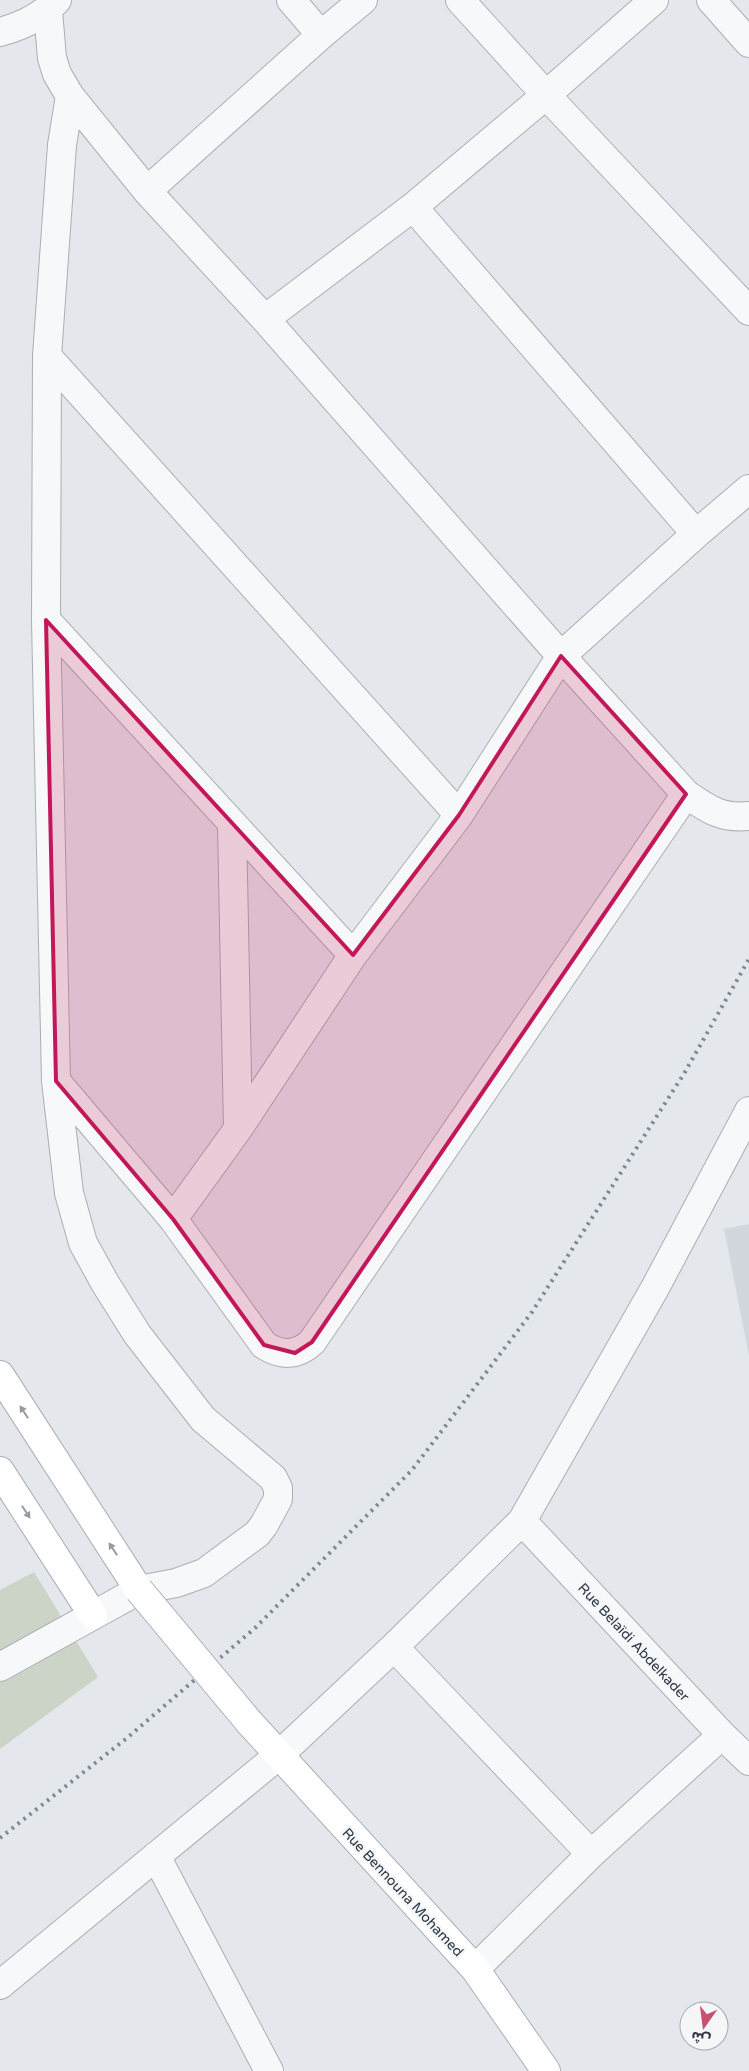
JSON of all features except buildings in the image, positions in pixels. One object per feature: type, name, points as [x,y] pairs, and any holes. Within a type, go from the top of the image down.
[{"type":"street","points":[[291,0],[321,35]]},
{"type":"street","points":[[147,191],[321,35],[363,0]]},
{"type":"street","points":[[460,0],[546,95],[749,311]]},
{"type":"street","points":[[265,319],[413,207],[546,95],[654,0]]},
{"type":"street","points":[[710,0],[749,43]]},
{"type":"street","points":[[0,32],[21,26],[52,5]]},
{"type":"street","points":[[52,5],[52,58],[57,74],[70,96],[147,191],[265,319],[561,656],[686,794],[706,808],[723,816],[749,816]]},
{"type":"street","points":[[0,1667],[139,1590],[184,1582],[204,1574],[257,1534],[275,1507],[278,1499],[278,1488],[273,1478],[203,1419],[137,1334],[83,1243],[69,1193],[56,1081],[46,620],[47,356],[62,145],[70,96]]},
{"type":"street","points":[[413,207],[696,534]]},
{"type":"street","points":[[47,356],[459,815]]},
{"type":"street","points":[[173,1219],[238,1129],[353,955],[459,815],[561,656],[749,488]]},
{"type":"street","points":[[46,620],[353,955]]},
{"type":"street","points":[[56,1081],[173,1219],[264,1346],[274,1351],[289,1354],[305,1349],[312,1342],[686,794]]},
{"type":"street","points":[[232,825],[238,1129]]},
{"type":"street","points":[[0,1985],[279,1755],[522,1521],[655,1288],[749,1111]]},
{"type":"street","name":"Rue Bennouna Mohamed","points":[[0,1375],[139,1590],[249,1722],[475,1969],[546,2071]]},
{"type":"street","points":[[0,1471],[93,1615]]},
{"type":"street","name":"Rue Belaïdi Abdelkader","points":[[522,1521],[722,1736],[749,1761]]},
{"type":"street","points":[[394,1646],[592,1854]]},
{"type":"street","points":[[475,1969],[592,1854],[722,1736]]},
{"type":"street","points":[[156,1856],[268,2071]]},
{"type":"highlighted area","points":[[46,620],[353,955],[459,815],[561,656],[686,794],[312,1342],[295,1353],[264,1345],[173,1219],[56,1081]]},
{"type":"shaded area","points":[[749,1224],[749,1356],[724,1229]]},
{"type":"green space","points":[[34,1572],[98,1677],[0,1749],[0,1590]]},
{"type":"railway","points":[[0,1838],[127,1738],[255,1628],[412,1470],[532,1312],[685,1072],[749,959]]}]
